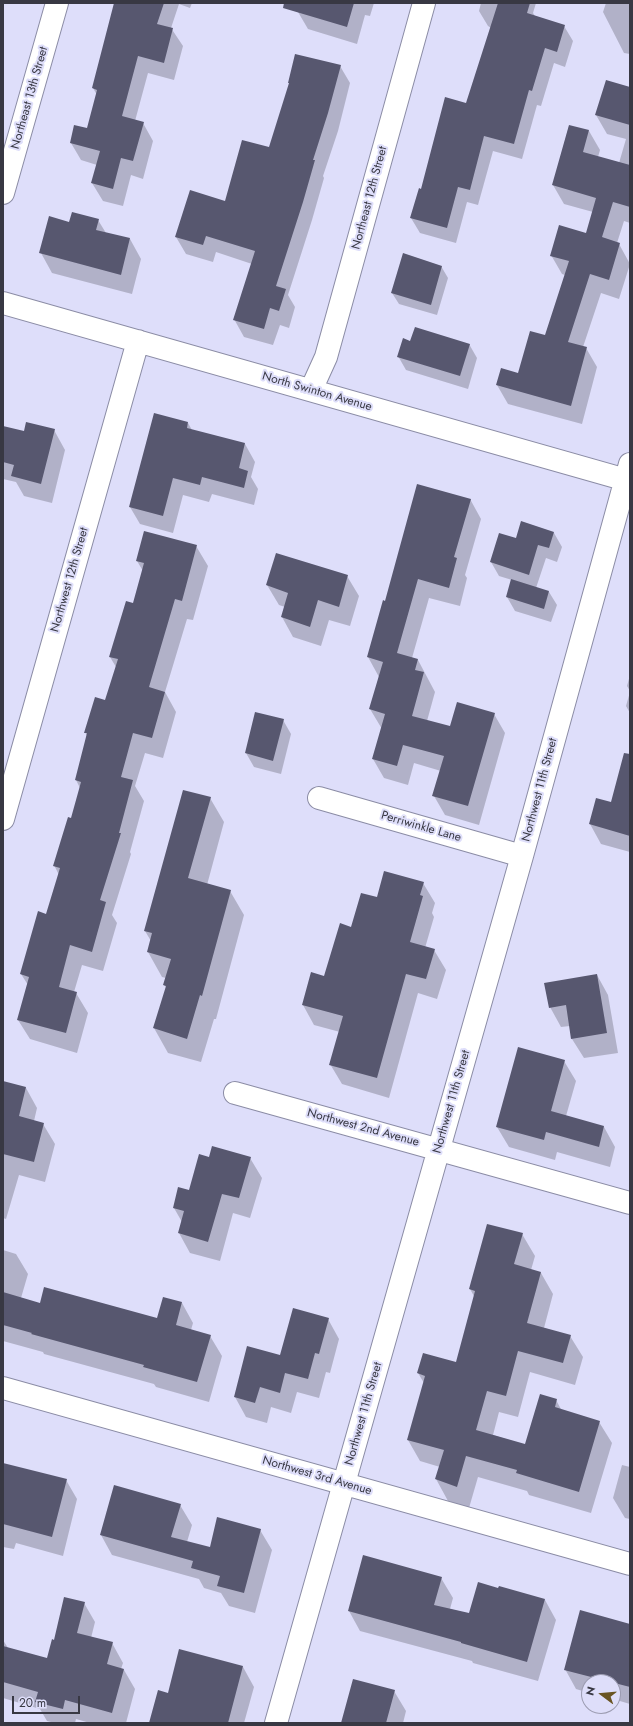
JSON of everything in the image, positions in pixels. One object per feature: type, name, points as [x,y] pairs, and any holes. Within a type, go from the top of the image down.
[{"type":"street","name":"Northeast 13th Street","points":[[3,193],[57,3]]},
{"type":"street","name":"Northeast 12th Street","points":[[311,390],[326,357],[424,3]]},
{"type":"street","name":"North Swinton Avenue","points":[[3,303],[311,390],[628,475]]},
{"type":"street","name":"Northwest 12th Street","points":[[3,819],[138,341]]},
{"type":"street","name":"Northwest 11th Street","points":[[276,1723],[522,856],[628,475]]},
{"type":"street","name":"Perriwinkle Lane","points":[[319,798],[522,856]]},
{"type":"street","name":"Northwest 2nd Avenue","points":[[235,1093],[630,1203]]},
{"type":"street","name":"Northwest 3rd Avenue","points":[[3,1388],[630,1564]]},
{"type":"building","points":[[114,3],[164,3],[157,24],[173,28],[164,63],[138,56],[122,116],[144,122],[133,161],[121,158],[113,189],[91,183],[100,151],[70,143],[74,125],[87,128],[97,90],[92,88]]},
{"type":"building","points":[[284,3],[354,3],[347,27],[283,8]]},
{"type":"building","points":[[498,3],[530,3],[527,13],[565,25],[557,52],[545,48],[532,91],[529,90],[514,144],[484,136],[470,190],[458,187],[447,228],[410,218],[419,188],[421,189],[445,97],[466,103]]},
{"type":"building","points":[[295,54],[341,65],[313,160],[315,160],[303,202],[276,286],[286,289],[279,311],[270,308],[264,329],[233,320],[255,251],[206,236],[203,245],[175,237],[190,190],[225,201],[242,140],[269,147],[289,83]]},
{"type":"building","points":[[606,80],[630,87],[630,125],[595,115]]},
{"type":"building","points":[[569,125],[589,130],[583,152],[630,165],[630,207],[613,202],[602,237],[620,243],[609,280],[590,274],[568,342],[587,347],[571,406],[496,385],[501,368],[518,373],[530,331],[545,335],[569,261],[550,256],[559,225],[586,233],[596,198],[552,185]]},
{"type":"building","points":[[72,212],[99,219],[96,230],[130,238],[121,275],[39,253],[49,216],[69,222]]},
{"type":"building","points":[[403,253],[442,266],[431,305],[391,293]]},
{"type":"building","points":[[415,327],[470,344],[460,376],[397,357],[403,338],[410,341]]},
{"type":"building","points":[[154,413],[188,422],[187,428],[245,443],[239,468],[248,471],[244,488],[202,477],[200,485],[173,478],[163,516],[129,507]]},
{"type":"building","points":[[26,422],[55,429],[41,484],[11,476],[14,465],[3,462],[3,426],[24,431]]},
{"type":"building","points":[[417,484],[471,499],[454,557],[457,558],[449,588],[418,579],[397,653],[418,659],[415,670],[424,672],[412,716],[450,726],[457,702],[495,713],[468,806],[432,796],[444,756],[403,745],[397,766],[372,759],[385,714],[369,709],[383,662],[367,657],[383,600],[385,601]]},
{"type":"building","points":[[521,521],[554,532],[549,548],[538,545],[529,575],[490,562],[499,533],[516,538]]},
{"type":"building","points":[[144,531],[197,545],[182,601],[175,599],[149,687],[165,692],[152,738],[133,733],[121,777],[133,780],[119,833],[121,833],[100,900],[106,902],[92,952],[70,945],[59,987],[77,992],[66,1033],[17,1020],[29,977],[20,974],[38,911],[46,914],[60,868],[53,866],[68,817],[71,818],[81,782],[75,780],[87,733],[84,733],[95,697],[105,700],[118,659],[109,657],[126,601],[133,603],[144,563],[136,561]]},
{"type":"building","points":[[276,553],[348,575],[339,607],[318,600],[310,627],[281,617],[288,593],[266,585]]},
{"type":"building","points":[[511,579],[549,591],[544,609],[506,597]]},
{"type":"building","points":[[255,712],[284,719],[273,761],[245,753]]},
{"type":"building","points":[[624,753],[630,754],[630,836],[589,824],[596,798],[611,802]]},
{"type":"building","points":[[183,790],[211,797],[188,878],[231,890],[202,996],[200,995],[187,1039],[153,1028],[166,986],[163,985],[171,959],[147,952],[152,933],[144,931]]},
{"type":"building","points":[[384,871],[424,882],[420,895],[423,896],[410,942],[435,949],[426,979],[406,974],[377,1078],[329,1065],[343,1016],[302,1005],[311,972],[324,976],[340,923],[351,927],[361,893],[377,897]]},
{"type":"building","points":[[597,974],[607,1033],[571,1039],[566,1005],[549,1008],[544,983]]},
{"type":"building","points":[[518,1047],[565,1060],[551,1111],[604,1126],[599,1147],[546,1132],[544,1140],[496,1127]]},
{"type":"building","points":[[3,1081],[26,1087],[19,1116],[44,1123],[34,1162],[3,1154]]},
{"type":"building","points":[[212,1146],[251,1157],[239,1198],[222,1194],[208,1242],[178,1233],[184,1211],[173,1208],[178,1187],[189,1190],[199,1154],[209,1157]]},
{"type":"building","points":[[487,1224],[523,1233],[514,1264],[541,1272],[527,1323],[571,1335],[563,1363],[518,1351],[506,1396],[487,1391],[476,1430],[525,1444],[540,1394],[557,1399],[555,1407],[600,1421],[579,1492],[516,1473],[517,1470],[466,1456],[457,1487],[435,1479],[444,1450],[407,1440],[425,1376],[417,1373],[423,1353],[456,1362],[475,1291],[469,1289]]},
{"type":"building","points":[[44,1287],[157,1318],[163,1297],[182,1302],[176,1325],[211,1335],[197,1382],[143,1367],[144,1365],[3,1325],[3,1292],[40,1303]]},
{"type":"building","points":[[293,1308],[329,1318],[319,1354],[315,1353],[308,1379],[285,1373],[280,1393],[260,1387],[255,1403],[234,1397],[247,1346],[280,1355]]},
{"type":"building","points":[[3,1463],[67,1479],[52,1537],[3,1524]]},
{"type":"building","points":[[114,1485],[181,1504],[171,1537],[210,1547],[217,1517],[261,1529],[244,1593],[217,1586],[220,1576],[191,1568],[193,1561],[100,1535]]},
{"type":"building","points":[[363,1555],[442,1577],[434,1605],[469,1613],[478,1582],[498,1588],[499,1586],[545,1599],[527,1662],[348,1611]]},
{"type":"building","points":[[64,1597],[85,1602],[77,1633],[113,1642],[107,1664],[124,1669],[112,1713],[65,1700],[63,1709],[35,1702],[38,1692],[3,1682],[3,1646],[47,1658],[52,1639],[54,1640]]},
{"type":"building","points":[[580,1610],[630,1624],[630,1687],[621,1685],[621,1674],[581,1674],[564,1670]]},
{"type":"building","points":[[179,1649],[243,1666],[228,1723],[149,1723],[158,1690],[168,1693]]},
{"type":"building","points":[[353,1679],[395,1690],[386,1723],[341,1723]]}]
